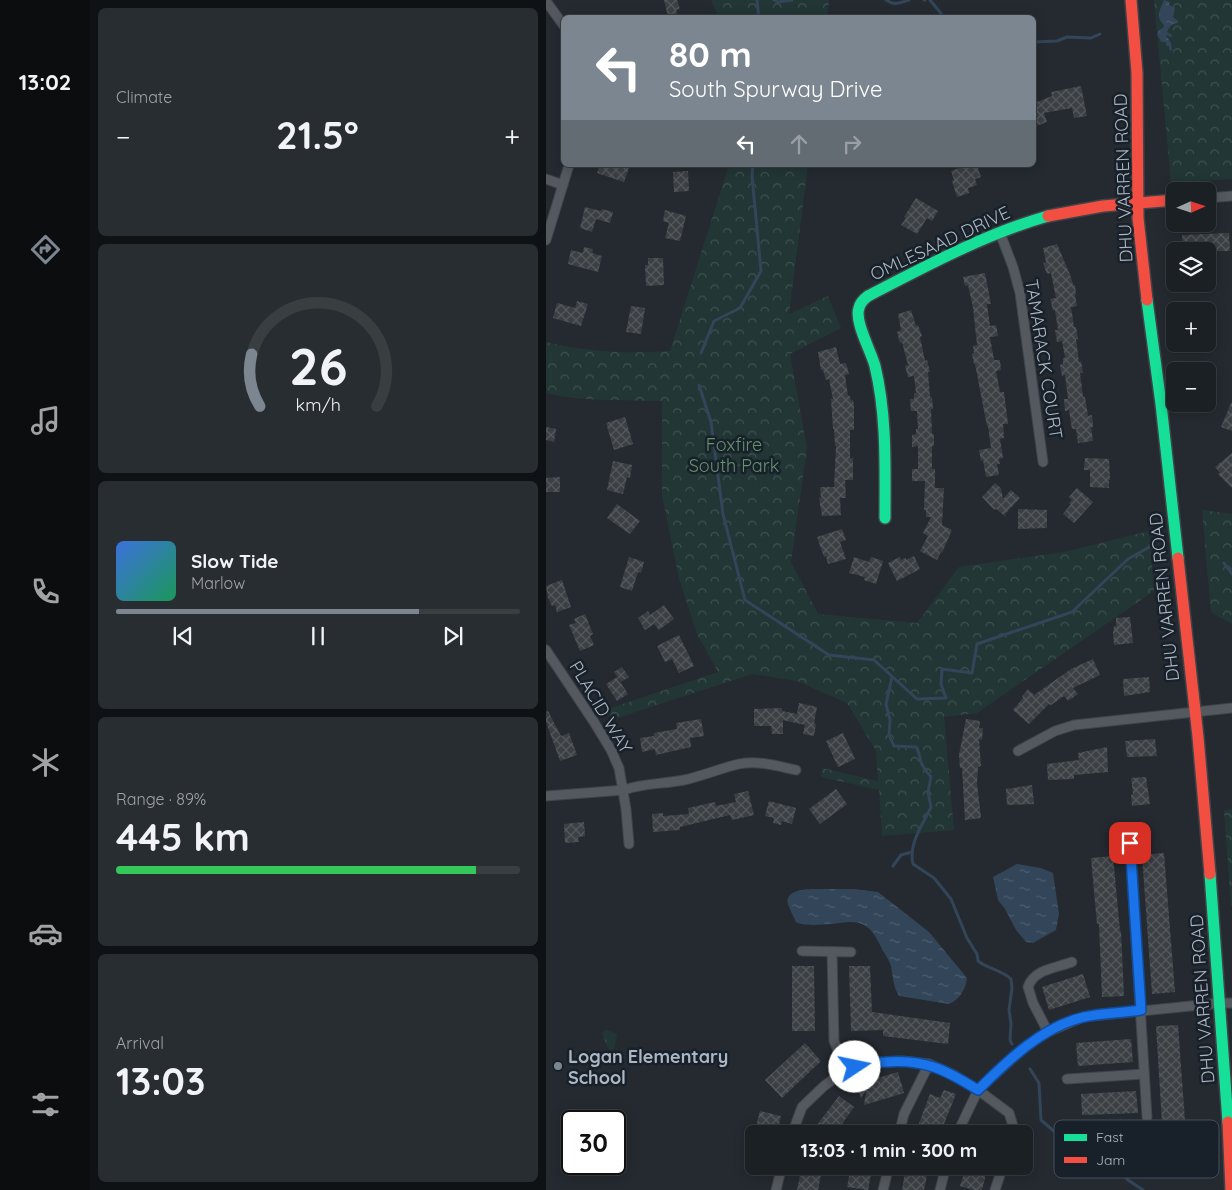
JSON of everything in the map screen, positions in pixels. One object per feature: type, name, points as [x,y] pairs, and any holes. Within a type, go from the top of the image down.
[{"type":"main road","name":"DHU VARREN ROAD","points":[[1131,0],[1137,65],[1138,218],[1147,306],[1161,404],[1226,1003],[1231,1190]]},
{"type":"main road","name":"OMLESAAD DRIVE","points":[[885,518],[883,405],[876,366],[857,314],[860,302],[868,296],[960,249],[1000,232],[1048,217],[1094,208],[1166,200]]},
{"type":"street","points":[[546,1],[561,22]]},
{"type":"street","points":[[546,240],[568,167]]},
{"type":"street","points":[[546,179],[563,185]]},
{"type":"street","points":[[1216,197],[1232,196]]},
{"type":"street","name":"TAMARACK COURT","points":[[1000,232],[1020,293],[1043,462]]},
{"type":"street","name":"PLACID WAY","points":[[546,650],[611,750],[619,768],[624,790],[629,844]]},
{"type":"street","points":[[1018,751],[1055,731],[1074,725],[1232,708]]},
{"type":"street","points":[[546,796],[624,790],[634,786],[685,780],[740,764],[757,763],[796,770]]},
{"type":"street","points":[[1130,843],[1146,1117]]},
{"type":"street","points":[[802,951],[851,952]]},
{"type":"street","points":[[832,952],[832,1022],[834,1040],[846,1070]]},
{"type":"street","points":[[1048,1032],[1033,1003],[1028,987],[1033,977],[1041,972],[1072,962]]},
{"type":"street","points":[[961,1125],[978,1090],[1026,1047],[1048,1032],[1083,1017],[1226,1003]]},
{"type":"street","points":[[795,1125],[802,1107],[824,1086],[846,1070],[865,1063],[903,1060],[929,1064],[952,1074],[1009,1113],[1013,1125]]},
{"type":"street","points":[[901,1125],[904,1114],[929,1064]]},
{"type":"street","points":[[1066,1079],[1144,1074]]},
{"type":"street","points":[[776,1190],[780,1175]]},
{"type":"street","points":[[883,1190],[887,1175]]},
{"type":"street","points":[[940,1190],[944,1175]]},
{"type":"street","points":[[995,1190],[1001,1175]]},
{"type":"green space","points":[[711,0],[829,0],[827,15],[718,15]]},
{"type":"green space","points":[[1154,0],[1232,0],[1232,179],[1171,182]]},
{"type":"green space","name":"Foxfire South Park","points":[[728,167],[808,167],[789,314],[828,296],[841,328],[790,354],[807,448],[791,562],[818,614],[917,623],[959,567],[1064,552],[1149,531],[1154,591],[977,713],[944,717],[954,830],[882,836],[879,790],[821,777],[822,768],[878,781],[876,751],[847,703],[797,681],[752,674],[614,719],[605,710],[718,672],[697,634],[679,579],[662,495],[662,401],[589,399],[546,393],[546,342],[608,351],[670,351]]},
{"type":"green space","points":[[1202,510],[1232,514],[1232,624],[1211,612]]},
{"type":"green space","points":[[1232,809],[1232,906],[1231,906],[1224,810]]},
{"type":"green space","points":[[606,1030],[617,1034],[614,1049],[611,1050],[608,1048],[602,1033]]},
{"type":"water","points":[[1164,0],[1170,2],[1169,5],[1175,8],[1173,17],[1178,21],[1167,32],[1172,35],[1171,37],[1166,36],[1171,43],[1171,51],[1169,46],[1166,46],[1166,42],[1162,42],[1157,35],[1164,25],[1159,16]]},
{"type":"water","points":[[1017,864],[1041,868],[1053,873],[1059,914],[1056,930],[1033,943],[1026,942],[1016,930],[998,900],[993,877]]},
{"type":"water","points":[[854,889],[878,892],[929,932],[967,978],[961,994],[956,1000],[949,1004],[899,996],[894,985],[891,966],[873,934],[866,926],[856,922],[801,924],[796,922],[788,904],[790,895],[799,890]]},
{"type":"building","points":[[664,0],[677,0],[680,9],[676,10],[678,15],[668,15]]},
{"type":"building","points":[[1081,86],[1087,116],[1074,118],[1072,108],[1044,113],[1047,122],[1036,126],[1036,102],[1052,96],[1051,92]]},
{"type":"building","points":[[599,167],[629,167],[624,182],[597,173]]},
{"type":"building","points":[[962,167],[978,167],[981,177],[975,179],[977,185],[968,188],[969,193],[957,197],[951,171]]},
{"type":"building","points":[[688,171],[689,191],[674,192],[673,172]]},
{"type":"building","points":[[916,198],[938,211],[932,221],[927,218],[917,234],[901,225]]},
{"type":"building","points":[[585,207],[613,212],[610,223],[596,219],[592,232],[580,228]]},
{"type":"building","points":[[665,210],[686,216],[680,241],[665,238],[669,223],[663,221]]},
{"type":"building","points":[[1229,233],[1230,251],[1216,251],[1216,242],[1182,242],[1182,235]]},
{"type":"building","points":[[1057,244],[1073,285],[1075,285],[1077,306],[1071,307],[1078,339],[1076,339],[1079,362],[1081,361],[1083,373],[1080,373],[1083,397],[1085,397],[1088,416],[1092,415],[1093,441],[1078,443],[1076,429],[1072,429],[1069,410],[1065,411],[1064,399],[1068,399],[1065,375],[1062,376],[1060,365],[1063,364],[1063,358],[1065,358],[1062,341],[1057,342],[1055,330],[1058,330],[1055,310],[1053,310],[1050,299],[1056,298],[1051,273],[1047,274],[1043,263],[1046,262],[1043,248]]},
{"type":"building","points":[[584,247],[593,249],[592,253],[602,256],[598,272],[568,264],[571,250],[583,253]]},
{"type":"building","points":[[648,258],[663,258],[664,285],[646,286],[645,265],[648,265]]},
{"type":"building","points":[[985,273],[991,304],[987,304],[990,326],[996,325],[998,336],[990,337],[994,360],[1000,360],[1001,370],[996,371],[1000,392],[1004,392],[1008,424],[1003,424],[1004,438],[1000,439],[1003,458],[999,459],[1000,464],[997,464],[999,475],[986,477],[979,450],[991,448],[972,354],[974,353],[973,346],[977,345],[973,307],[968,285],[965,286],[963,277]]},
{"type":"building","points":[[577,301],[588,304],[581,326],[553,318],[557,303],[575,308]]},
{"type":"building","points":[[631,306],[645,308],[641,334],[626,332]]},
{"type":"building","points":[[911,310],[916,326],[918,325],[922,336],[920,337],[925,361],[927,360],[930,372],[928,372],[933,409],[931,409],[932,434],[934,434],[932,469],[935,469],[935,488],[944,488],[942,525],[952,530],[937,560],[920,551],[928,536],[923,533],[931,517],[926,517],[926,510],[924,510],[925,481],[912,481],[912,469],[918,469],[918,446],[912,447],[912,435],[916,434],[916,429],[918,429],[917,411],[911,411],[910,399],[914,399],[914,393],[916,393],[914,376],[908,377],[905,366],[908,365],[902,342],[900,343],[897,332],[901,330],[898,314]]},
{"type":"building","points":[[836,347],[840,364],[846,363],[849,374],[845,375],[848,396],[850,396],[851,401],[853,400],[854,406],[854,430],[850,430],[850,458],[853,458],[853,480],[845,480],[846,498],[840,498],[841,515],[822,516],[819,498],[821,498],[820,487],[834,487],[836,446],[831,399],[833,399],[829,379],[826,380],[823,370],[821,370],[818,352]]},
{"type":"building","points":[[1232,401],[1232,431],[1221,427]]},
{"type":"building","points":[[625,417],[633,444],[614,450],[606,423]]},
{"type":"building","points":[[546,427],[556,429],[554,442],[546,440]]},
{"type":"building","points":[[1232,453],[1232,488],[1218,474],[1220,473],[1215,467]]},
{"type":"building","points":[[1085,458],[1109,459],[1109,488],[1090,487],[1090,470],[1084,470]]},
{"type":"building","points":[[613,461],[632,465],[630,478],[627,477],[623,494],[607,490]]},
{"type":"building","points":[[560,477],[560,492],[546,492],[546,478]]},
{"type":"building","points":[[995,483],[1001,488],[1003,499],[1011,490],[1020,498],[1005,514],[1006,517],[996,509],[994,510],[982,497]]},
{"type":"building","points":[[1077,488],[1093,502],[1074,523],[1063,514],[1071,504],[1069,503],[1072,500],[1069,497]]},
{"type":"building","points":[[617,504],[640,521],[630,534],[607,518]]},
{"type":"building","points":[[1018,509],[1047,510],[1047,528],[1018,529]]},
{"type":"building","points":[[842,529],[846,540],[840,542],[846,559],[828,564],[817,537]]},
{"type":"building","points":[[914,556],[920,569],[897,581],[888,563],[900,557],[901,560],[906,558],[906,560]]},
{"type":"building","points":[[629,557],[644,562],[641,573],[638,572],[632,591],[620,587]]},
{"type":"building","points":[[854,557],[869,562],[871,557],[883,561],[876,584],[864,580],[865,577],[849,573]]},
{"type":"building","points":[[562,580],[571,607],[557,612],[555,605],[552,606],[548,598],[546,586]]},
{"type":"building","points":[[664,605],[674,619],[659,630],[654,624],[645,630],[638,618],[648,611],[650,615]]},
{"type":"building","points":[[585,614],[593,634],[590,636],[594,645],[580,651],[569,625],[576,623],[574,619]]},
{"type":"building","points":[[1130,617],[1133,643],[1114,645],[1113,633],[1114,626],[1116,626],[1116,618]]},
{"type":"building","points":[[679,635],[694,666],[679,673],[672,659],[665,662],[657,646]]},
{"type":"building","points":[[1093,659],[1100,675],[1073,688],[1078,694],[1068,701],[1064,696],[1051,705],[1049,704],[1029,724],[1013,710],[1028,689],[1034,695],[1071,669]]},
{"type":"building","points":[[622,667],[629,677],[621,682],[614,672]]},
{"type":"building","points":[[617,677],[628,694],[617,701],[606,684]]},
{"type":"building","points":[[1149,677],[1150,692],[1124,696],[1123,679]]},
{"type":"building","points":[[799,703],[817,707],[814,736],[803,734],[805,725],[783,720],[783,734],[772,734],[771,726],[754,726],[754,709],[782,708],[782,711],[797,714]]},
{"type":"building","points":[[548,711],[561,736],[569,733],[577,755],[560,761],[546,722],[546,712]]},
{"type":"building","points":[[701,719],[704,736],[690,738],[691,747],[656,755],[655,749],[642,752],[640,738],[654,736],[654,733],[677,729],[676,723]]},
{"type":"building","points":[[966,719],[980,721],[979,728],[983,728],[982,740],[979,739],[981,766],[978,767],[977,783],[981,818],[965,820],[962,768],[960,768],[959,755]]},
{"type":"building","points":[[843,733],[855,759],[838,767],[826,741]]},
{"type":"building","points":[[1155,739],[1157,756],[1127,757],[1125,741]]},
{"type":"building","points":[[1107,747],[1108,772],[1074,775],[1074,779],[1048,780],[1047,764],[1079,760],[1078,753]]},
{"type":"building","points":[[1146,777],[1150,804],[1132,806],[1131,778]]},
{"type":"building","points":[[1032,785],[1034,804],[1007,805],[1006,789]]},
{"type":"building","points":[[836,789],[847,804],[820,824],[809,809]]},
{"type":"building","points":[[748,791],[754,815],[732,820],[730,815],[680,827],[680,830],[653,832],[652,814],[663,813],[663,816],[689,814],[688,808],[715,802],[716,806],[736,802],[734,794]]},
{"type":"building","points":[[769,801],[796,808],[792,824],[782,821],[781,825],[773,823],[774,818],[765,816]]},
{"type":"building","points":[[584,822],[585,836],[578,837],[579,842],[565,843],[564,824]]},
{"type":"building","points":[[1164,853],[1175,992],[1152,994],[1142,855]]},
{"type":"building","points":[[1113,856],[1121,931],[1124,996],[1102,997],[1099,924],[1097,924],[1091,858]]},
{"type":"building","points":[[792,966],[814,966],[815,1031],[792,1031]]},
{"type":"building","points":[[849,966],[870,966],[872,1012],[950,1023],[948,1044],[883,1036],[883,1030],[851,1031]]},
{"type":"building","points":[[1083,974],[1090,997],[1049,1010],[1042,987]]},
{"type":"building","points":[[1178,1025],[1185,1120],[1162,1120],[1156,1026]]},
{"type":"building","points":[[1131,1039],[1133,1062],[1078,1066],[1076,1043]]},
{"type":"building","points":[[805,1043],[821,1061],[782,1098],[765,1080]]},
{"type":"building","points":[[898,1072],[904,1093],[864,1105],[866,1091],[861,1098],[857,1084]]},
{"type":"building","points":[[944,1090],[956,1094],[944,1125],[918,1125],[930,1094],[940,1098]]},
{"type":"building","points":[[1136,1091],[1138,1113],[1082,1115],[1081,1094]]},
{"type":"building","points":[[839,1096],[854,1107],[841,1125],[817,1125]]},
{"type":"building","points":[[760,1111],[781,1116],[779,1125],[756,1125]]},
{"type":"building","points":[[800,1175],[821,1175],[818,1190],[797,1190]]},
{"type":"building","points":[[849,1175],[871,1175],[868,1190],[847,1187]]},
{"type":"building","points":[[904,1175],[927,1175],[924,1190],[902,1190]]},
{"type":"building","points":[[963,1175],[986,1175],[982,1190],[960,1186]]},
{"type":"waterway","points":[[757,0],[759,15]]},
{"type":"waterway","points":[[774,0],[778,2],[792,0]]},
{"type":"waterway","points":[[886,0],[895,3],[909,0]]},
{"type":"waterway","points":[[930,0],[942,15]]},
{"type":"waterway","points":[[1036,42],[1057,41],[1067,37],[1091,38],[1100,34]]},
{"type":"waterway","points":[[701,353],[714,321],[740,308],[761,271],[752,176],[753,167]]},
{"type":"waterway","points":[[699,385],[711,422],[723,514],[745,600],[829,655],[874,660],[917,699],[946,698],[941,684],[942,669],[972,673],[977,644],[1072,612],[1128,559],[1153,545]]},
{"type":"waterway","points":[[1224,563],[1232,574]]},
{"type":"waterway","points":[[892,677],[886,704],[890,720],[889,735],[894,746],[916,747],[920,760],[931,777],[928,792],[931,807],[914,842],[913,864],[934,878],[951,899],[967,938],[977,954],[978,961],[1011,979],[1012,988],[1009,1010],[1011,1024],[1010,1040],[1012,1044]]},
{"type":"waterway","points":[[893,866],[901,855],[912,852]]},
{"type":"waterway","points":[[1030,1069],[1039,1083],[1041,1120],[1054,1131]]},
{"type":"waterway","points":[[1126,1178],[1143,1190]]},
{"type":"traffic: fast","points":[[885,518],[882,404],[875,366],[859,320],[860,304],[868,296],[979,241],[1048,216]]},
{"type":"traffic: fast","points":[[1147,300],[1178,558]]},
{"type":"traffic: fast","points":[[1210,874],[1228,1122]]},
{"type":"traffic: jam","points":[[1131,0],[1137,73],[1138,218],[1147,300]]},
{"type":"traffic: jam","points":[[1048,216],[1103,206],[1166,201]]},
{"type":"traffic: jam","points":[[1178,558],[1198,737],[1210,874]]},
{"type":"traffic: jam","points":[[1228,1122],[1231,1190]]},
{"type":"place","name":"Logan Elementary School","points":[[558,1066]]},
{"type":"route","points":[[855,1067],[865,1063],[903,1060],[929,1064],[952,1074],[978,1090],[1026,1047],[1048,1032],[1083,1017],[1141,1010],[1130,843]]}]
